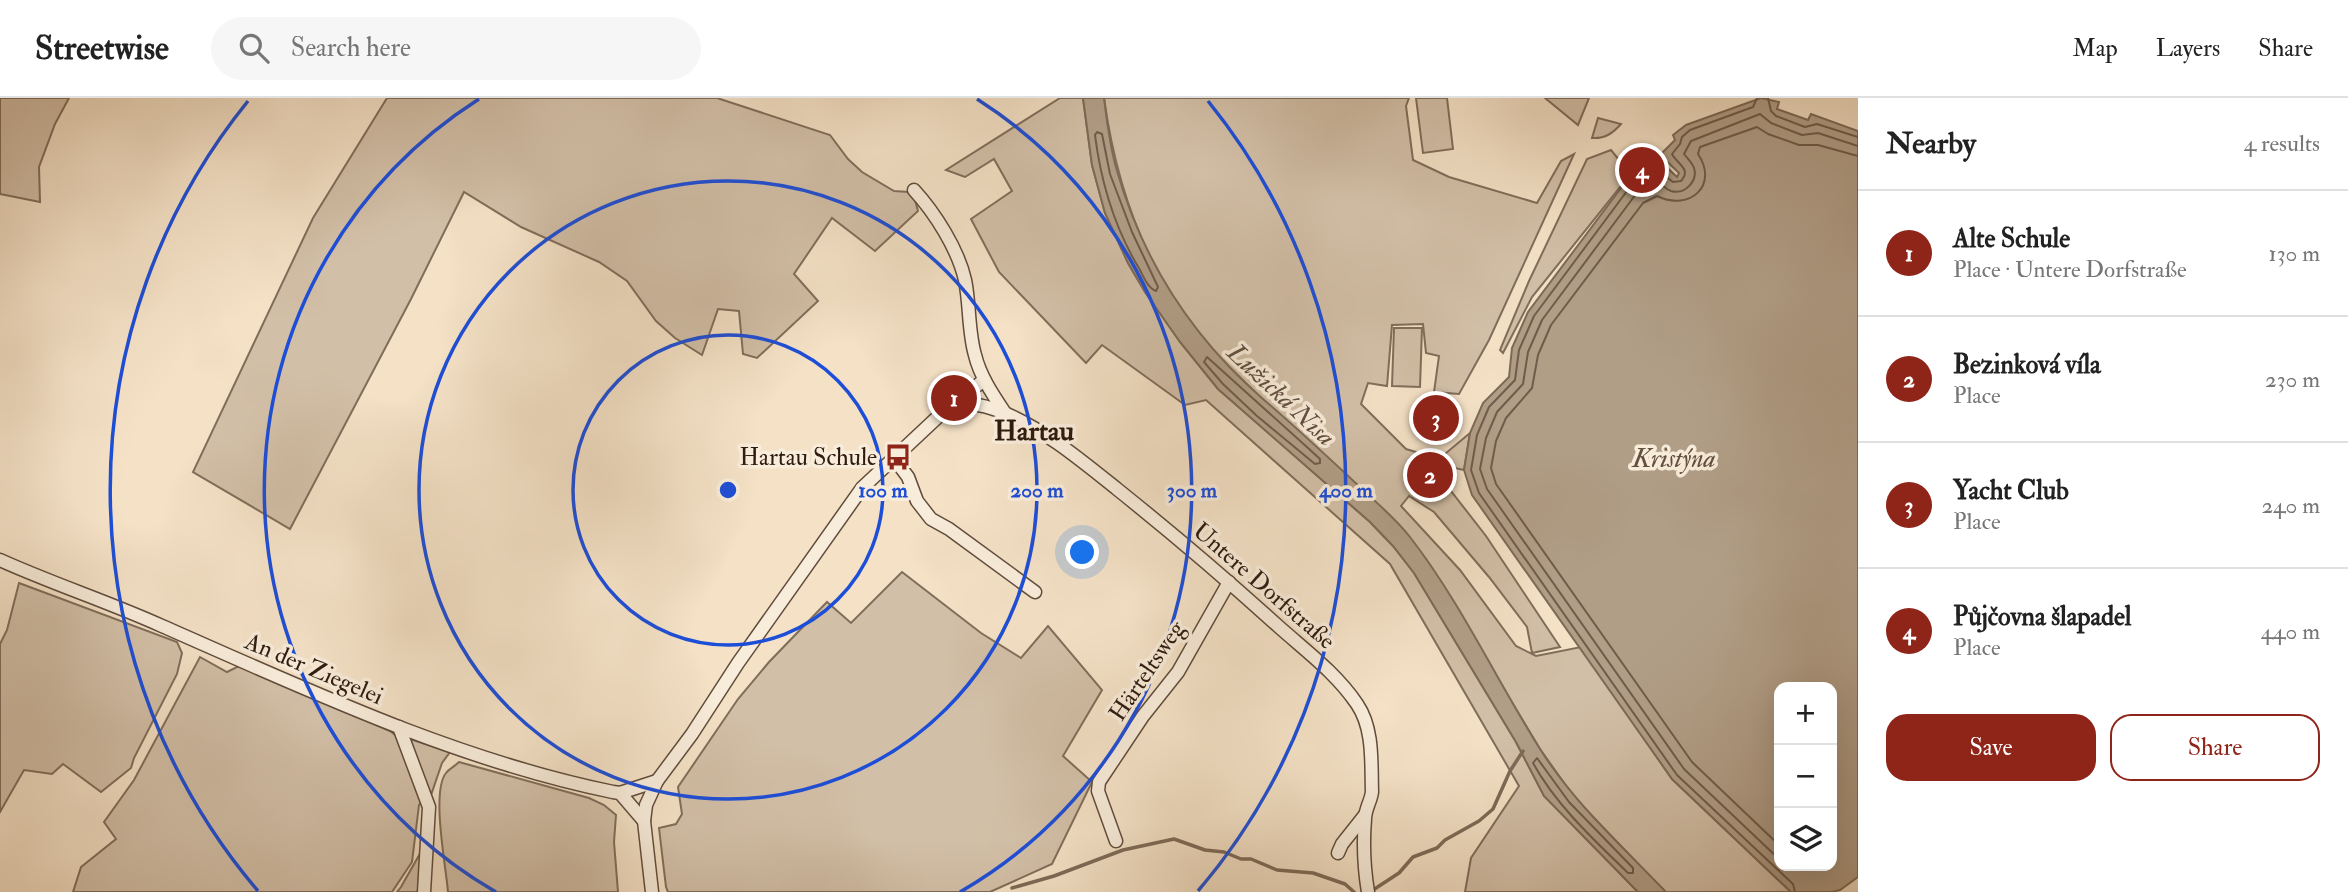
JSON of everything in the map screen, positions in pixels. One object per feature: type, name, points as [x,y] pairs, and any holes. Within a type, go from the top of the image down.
[{"type":"street","points":[[914,190],[946,237],[964,278],[975,356],[984,380],[1005,413]]},
{"type":"street","points":[[652,892],[644,821],[646,805],[657,780],[692,734],[751,644],[853,500],[872,477],[942,413],[957,405],[966,404],[974,388],[984,380]]},
{"type":"street","name":"Untere Dorfstraße","points":[[966,404],[985,406],[1005,413],[1079,458],[1158,521],[1320,662],[1359,706],[1370,741],[1372,792],[1365,815],[1365,874],[1368,890]]},
{"type":"street","points":[[893,457],[908,477],[917,501],[931,519],[949,529],[1035,592]]},
{"type":"street","name":"An der Ziegelei","points":[[0,560],[456,749],[556,779],[620,793]]},
{"type":"street","name":"Härteltsweg","points":[[1116,841],[1098,791],[1099,782],[1143,716],[1178,672],[1229,582]]},
{"type":"street","points":[[399,727],[429,807],[424,892]]},
{"type":"street","points":[[644,821],[620,793],[657,780]]},
{"type":"street","points":[[1338,853],[1365,815]]},
{"type":"shaded area","points":[[0,98],[69,98],[55,124],[39,167],[40,202],[0,194]]},
{"type":"shaded area","points":[[387,98],[717,98],[830,135],[862,172],[894,191],[909,192],[918,211],[875,251],[832,218],[794,274],[818,301],[757,358],[743,354],[739,311],[718,309],[702,355],[675,338],[656,321],[627,281],[599,262],[521,227],[464,192],[290,529],[193,472],[313,218]]},
{"type":"shaded area","points":[[1060,98],[1083,98],[1092,165],[1105,213],[1128,263],[1180,342],[1218,389],[1370,522],[1393,546],[1414,573],[1516,742],[1544,796],[1638,892],[1465,892],[1471,858],[1519,786],[1390,564],[1206,400],[1185,405],[1102,345],[1086,363],[999,272],[971,219],[1012,191],[994,159],[965,177],[946,170]]},
{"type":"shaded area","points":[[1104,98],[1409,98],[1406,106],[1413,160],[1449,177],[1537,203],[1561,161],[1574,154],[1489,340],[1459,394],[1434,392],[1439,356],[1426,353],[1423,324],[1392,325],[1387,386],[1368,383],[1361,404],[1406,449],[1439,459],[1470,433],[1464,470],[1455,468],[1444,482],[1486,536],[1560,647],[1532,653],[1527,627],[1434,512],[1409,496],[1401,506],[1460,570],[1516,646],[1536,656],[1581,647],[1672,779],[1791,892],[1665,892],[1574,797],[1540,749],[1426,559],[1213,351],[1177,303],[1154,264],[1134,219],[1113,147]]},
{"type":"shaded area","points":[[1416,98],[1447,98],[1453,149],[1423,153]]},
{"type":"shaded area","points":[[1545,98],[1589,98],[1578,125]]},
{"type":"shaded area","points":[[1598,118],[1621,124],[1608,135],[1592,138]]},
{"type":"shaded area","points":[[1611,150],[1624,166],[1627,175],[1532,297],[1503,353],[1500,350],[1529,281],[1587,159]]},
{"type":"shaded area","points":[[1394,328],[1422,328],[1420,387],[1392,386]]},
{"type":"shaded area","points":[[902,572],[981,633],[1021,658],[1048,626],[1102,690],[1063,756],[1092,782],[1052,864],[990,892],[668,892],[659,828],[676,824],[682,814],[678,787],[738,699],[769,662],[827,602],[851,623]]},
{"type":"shaded area","points":[[19,583],[177,642],[182,653],[177,674],[131,768],[101,792],[63,764],[52,774],[24,770],[0,812],[0,644],[7,630]]},
{"type":"shaded area","points":[[200,657],[227,672],[239,666],[260,674],[390,731],[399,738],[422,802],[419,805],[412,862],[392,892],[73,892],[81,867],[116,839],[104,822],[134,780]]},
{"type":"shaded area","points":[[407,738],[450,752],[442,763],[430,798]]},
{"type":"shaded area","points":[[459,762],[589,798],[604,805],[616,815],[614,842],[618,892],[448,892],[440,796],[446,773]]},
{"type":"shaded area","points":[[426,843],[422,892],[397,892],[401,887]]},
{"type":"water","points":[[1083,98],[1104,98],[1112,153],[1128,204],[1156,267],[1193,324],[1238,375],[1405,530],[1446,588],[1553,769],[1599,824],[1666,892],[1638,892],[1544,796],[1516,742],[1414,573],[1393,546],[1370,522],[1218,389],[1180,342],[1128,263],[1105,213],[1092,165]]},
{"type":"water","name":"Kristýna","points":[[1761,98],[1779,102],[1777,109],[1808,120],[1811,114],[1858,131],[1858,877],[1840,890],[1832,892],[1791,892],[1672,779],[1472,495],[1464,470],[1470,433],[1483,403],[1509,377],[1512,348],[1528,312],[1627,180],[1640,175],[1657,158],[1677,177],[1679,173],[1660,155],[1675,140],[1673,135],[1686,125]]},
{"type":"waterway","points":[[1370,892],[1399,873],[1413,857],[1437,848],[1493,809],[1510,771],[1523,751]]},
{"type":"waterway","points":[[1012,888],[1054,876],[1123,850],[1174,839],[1205,850],[1251,859],[1277,870],[1313,873],[1345,884],[1354,892]]},
{"type":"place","name":"Půjčovna šlapadel","points":[[1642,170]]},
{"type":"place","name":"Alte Schule","points":[[954,398]]},
{"type":"place","name":"Yacht Club","points":[[1436,418]]},
{"type":"place","name":"Hartau Schule","points":[[898,457]]},
{"type":"place","name":"Bezinková víla","points":[[1430,475]]},
{"type":"district","name":"Hartau","points":[[1034,431]]},
{"type":"water label","name":"Lužická Nisa","points":[[1281,395]]}]
